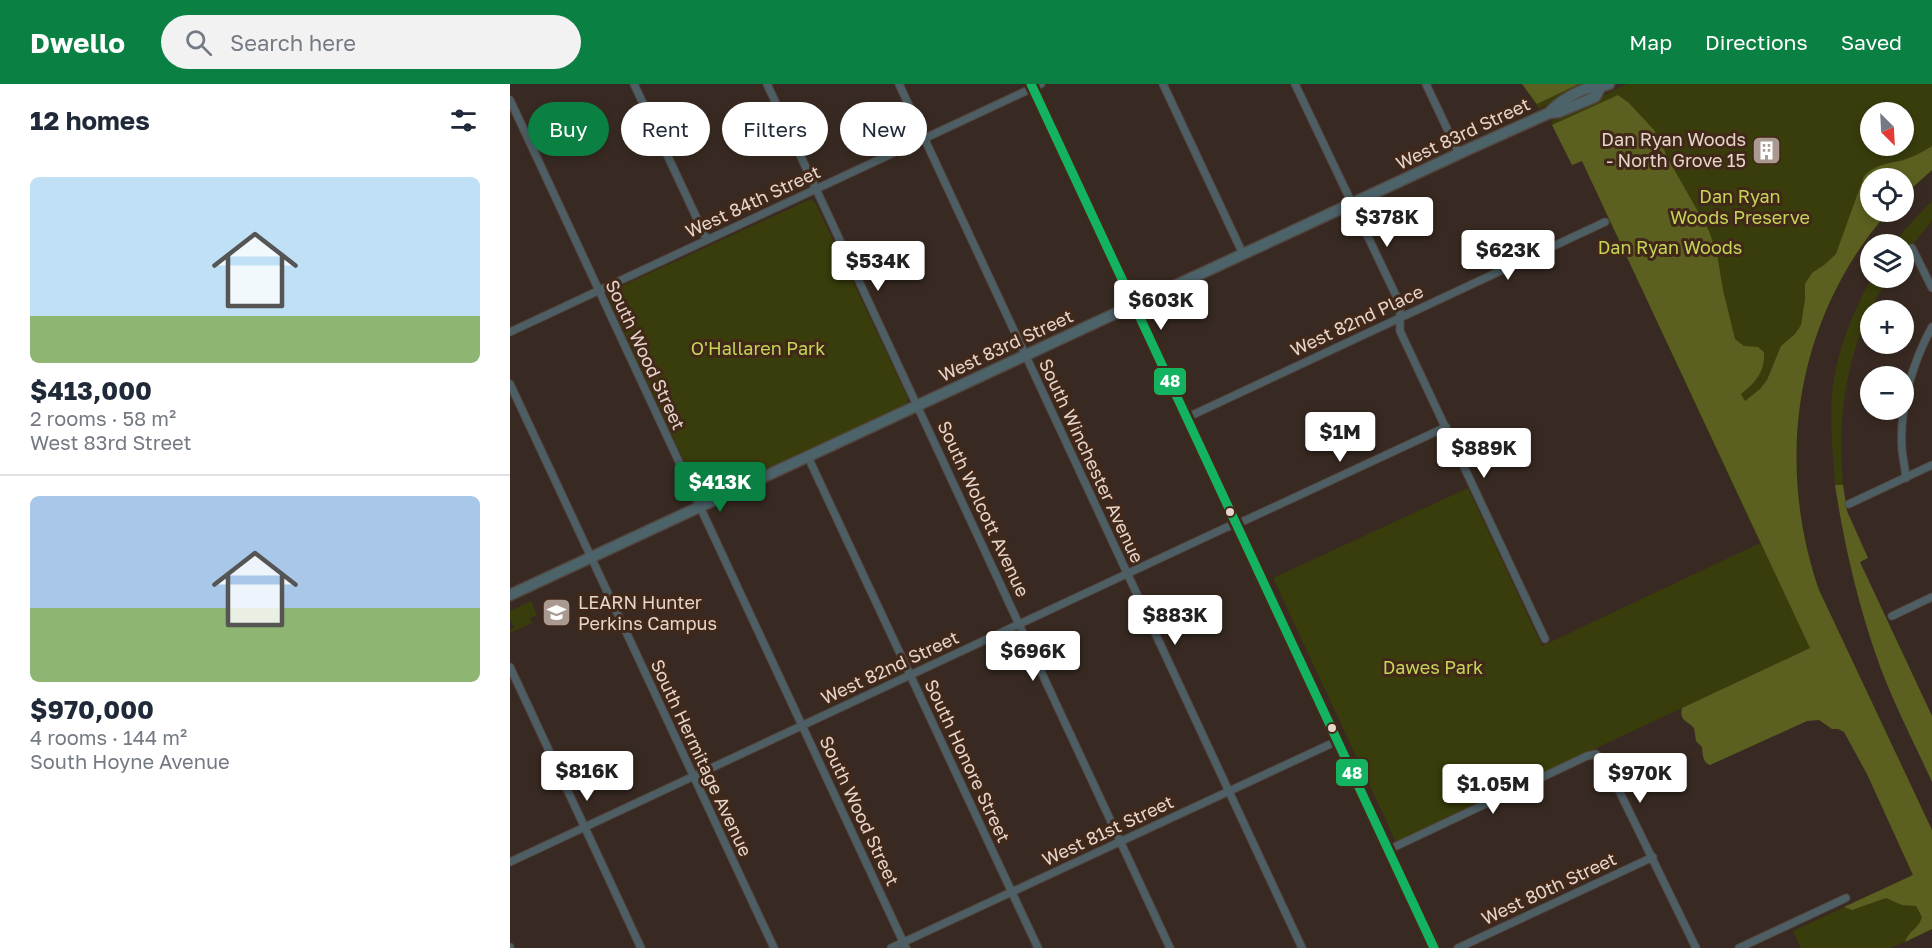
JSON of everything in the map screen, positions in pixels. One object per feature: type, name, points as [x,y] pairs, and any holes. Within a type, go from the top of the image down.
[{"type":"street","points":[[634,84],[707,240]]},
{"type":"street","name":"South Wolcott Avenue","points":[[767,84],[1170,948]]},
{"type":"street","name":"South Winchester Avenue","points":[[899,84],[908,102]]},
{"type":"street","points":[[1163,84],[1243,254]]},
{"type":"street","points":[[1296,84],[1400,304],[1400,331],[1545,639]]},
{"type":"street","points":[[1426,84],[1459,154]]},
{"type":"street","points":[[1035,85],[1133,305],[1434,948]]},
{"type":"street","name":"West 84th Street","points":[[927,138],[1035,85]]},
{"type":"street","name":"West 83rd Street","points":[[510,596],[1549,112],[1559,112],[1595,97],[1604,86]]},
{"type":"street","name":"South Wood Street","points":[[510,100],[905,945]]},
{"type":"street","name":"South Winchester Avenue","points":[[927,143],[1302,948]]},
{"type":"street","name":"West 84th Street","points":[[510,332],[888,156]]},
{"type":"street","name":"West 82nd Place","points":[[1186,418],[1605,222]]},
{"type":"street","points":[[1914,252],[1932,288]]},
{"type":"street","points":[[1906,478],[1902,450],[1905,406],[1915,365],[1932,327]]},
{"type":"street","name":"South Hermitage Avenue","points":[[510,384],[774,948]]},
{"type":"street","name":"West 82nd Street","points":[[510,862],[1127,573],[1446,427]]},
{"type":"street","name":"South Honore Street","points":[[808,457],[1038,948]]},
{"type":"street","points":[[1849,504],[1932,465]]},
{"type":"street","points":[[1892,616],[1932,597]]},
{"type":"street","points":[[510,667],[641,948]]},
{"type":"street","name":"West 81st Street","points":[[891,948],[905,945],[1120,841],[1337,741]]},
{"type":"street","points":[[1388,850],[1587,756],[1596,754],[1605,762],[1696,948]]},
{"type":"street","name":"West 80th Street","points":[[1458,948],[1653,857]]},
{"type":"street","points":[[1739,948],[1846,898]]},
{"type":"green space","points":[[1522,84],[1593,84],[1539,109]]},
{"type":"green space","points":[[1522,84],[1579,84],[1537,104]]},
{"type":"green space","points":[[1627,84],[1932,84],[1932,170],[1914,186],[1914,168],[1860,168],[1860,222],[1880,222],[1871,234],[1860,234],[1860,249],[1832,297],[1814,343],[1802,391],[1797,441],[1798,490],[1805,540],[1819,590],[1932,830],[1932,929],[1891,948],[1801,948],[1793,931],[1913,875],[1810,648],[1396,842],[1273,578],[1468,488],[1542,646],[1760,543],[1582,161],[1572,165],[1551,121]]},
{"type":"green space","name":"Dan Ryan Woods","points":[[1618,95],[1629,103],[1654,130],[1709,231],[1717,254],[1735,339],[1744,346],[1758,347],[1764,352],[1761,371],[1741,394],[1745,401],[1767,380],[1781,346],[1795,334],[1801,325],[1805,284],[1812,273],[1836,254],[1860,187],[1860,222],[1880,222],[1871,234],[1860,234],[1860,249],[1832,297],[1814,343],[1802,392],[1797,441],[1798,491],[1805,541],[1819,590],[1932,830],[1932,929],[1905,942],[1922,917],[1916,906],[1902,905],[1886,898],[1852,910],[1844,907],[1913,875],[1867,774],[1844,732],[1832,729],[1819,720],[1807,721],[1710,765],[1704,760],[1702,747],[1696,741],[1694,728],[1684,720],[1682,708],[1810,648],[1582,161],[1572,165],[1552,125]]},
{"type":"green space","name":"Dan Ryan Woods","points":[[1932,146],[1932,170],[1914,186],[1914,168],[1874,168],[1914,156]]},
{"type":"green space","name":"O'Hallaren Park","points":[[811,199],[816,204],[908,398],[907,406],[706,498],[699,493],[608,294]]},
{"type":"green space","points":[[1932,201],[1932,221],[1914,243],[1914,234],[1902,234]]},
{"type":"green space","points":[[1866,288],[1882,288],[1876,300],[1861,300]]},
{"type":"green space","points":[[1860,301],[1860,336],[1848,377],[1844,403],[1843,485],[1835,485],[1831,418],[1832,391],[1844,339]]},
{"type":"green space","points":[[1835,485],[1843,485],[1847,511],[1868,558],[1860,562],[1932,716],[1932,782],[1888,688],[1863,613],[1847,550]]},
{"type":"green space","points":[[531,601],[537,615],[530,618],[532,623],[510,633],[510,630],[514,628],[510,611]]},
{"type":"transit line","name":"48","points":[[1031,84],[1434,948]]},
{"type":"place","name":"Dan Ryan Woods - North Grove 15","points":[[1767,150]]},
{"type":"place","name":"LEARN Hunter Perkins Campus","points":[[557,613]]},
{"type":"park label","name":"Dan Ryan Woods Preserve","points":[[1740,207]]},
{"type":"park label","name":"Dawes Park","points":[[1433,668]]}]
